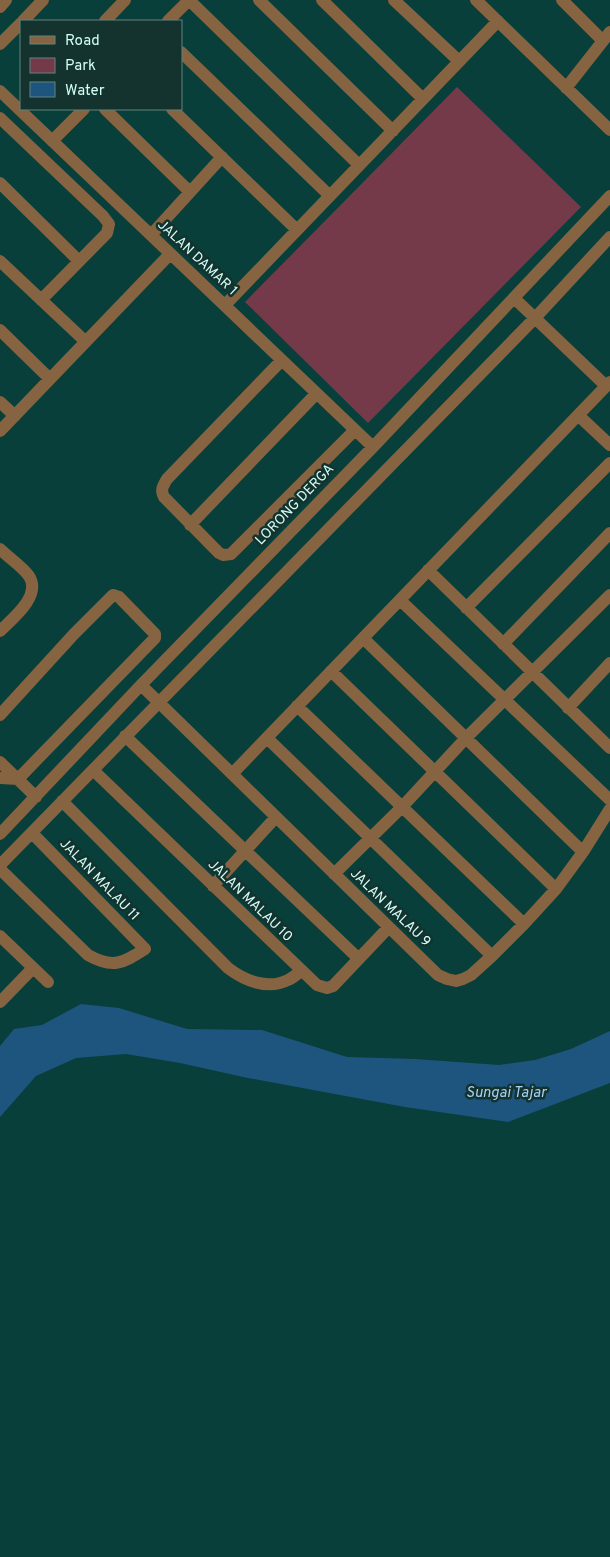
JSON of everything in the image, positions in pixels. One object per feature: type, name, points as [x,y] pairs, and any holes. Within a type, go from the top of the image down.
[{"type":"street","points":[[0,7],[6,0]]},
{"type":"street","points":[[24,20],[43,0]]},
{"type":"street","points":[[106,20],[125,0]]},
{"type":"street","points":[[169,20],[189,0],[359,165]]},
{"type":"street","points":[[259,0],[393,131]]},
{"type":"street","points":[[322,0],[423,99]]},
{"type":"street","points":[[394,0],[459,61]]},
{"type":"street","points":[[476,0],[610,130]]},
{"type":"street","points":[[562,0],[607,36],[566,88]]},
{"type":"street","points":[[225,305],[498,21]]},
{"type":"street","points":[[0,44],[20,24]]},
{"type":"street","points":[[182,53],[330,196]]},
{"type":"street","name":"JALAN DAMAR 1","points":[[0,91],[20,109]]},
{"type":"street","name":"JALAN DAMAR 1","points":[[21,110],[373,447]]},
{"type":"street","points":[[52,141],[83,110]]},
{"type":"street","points":[[106,110],[190,192]]},
{"type":"street","points":[[173,110],[297,230]]},
{"type":"street","points":[[0,118],[96,210],[108,224],[107,233],[78,260],[41,300]]},
{"type":"street","points":[[151,235],[222,157]]},
{"type":"street","points":[[0,183],[78,260]]},
{"type":"street","name":"LORONG DERGA","points":[[0,834],[141,685],[373,447],[610,196]]},
{"type":"street","points":[[0,865],[535,318],[610,237]]},
{"type":"street","points":[[0,432],[170,254]]},
{"type":"street","points":[[0,261],[86,342]]},
{"type":"street","points":[[232,774],[608,384],[514,298]]},
{"type":"street","points":[[0,330],[50,379]]},
{"type":"street","points":[[282,360],[163,485],[161,492],[164,497],[219,553],[223,555],[231,554],[355,430]]},
{"type":"street","points":[[190,525],[316,394]]},
{"type":"street","points":[[0,402],[15,416]]},
{"type":"street","points":[[578,415],[610,445]]},
{"type":"street","points":[[466,608],[610,463]]},
{"type":"street","points":[[503,644],[610,533]]},
{"type":"street","points":[[0,549],[29,577],[32,585],[32,594],[27,602],[2,625]]},
{"type":"street","points":[[428,570],[610,748]]},
{"type":"street","points":[[0,715],[74,634],[113,595],[119,597],[156,634],[155,638],[18,779],[0,778]]},
{"type":"street","points":[[334,874],[466,738],[610,595]]},
{"type":"street","points":[[400,600],[610,800]]},
{"type":"street","points":[[363,638],[583,852]]},
{"type":"street","points":[[568,708],[610,663]]},
{"type":"street","points":[[331,671],[556,889]]},
{"type":"street","name":"JALAN MALAU 9","points":[[141,685],[438,975],[447,979],[456,981],[471,975],[524,924],[556,889],[583,852],[610,809]]},
{"type":"street","points":[[297,706],[524,924]]},
{"type":"street","points":[[125,736],[359,959]]},
{"type":"street","points":[[267,738],[492,956]]},
{"type":"street","points":[[0,762],[36,797]]},
{"type":"street","name":"JALAN MALAU 10","points":[[92,770],[316,985],[327,988],[332,986],[389,927]]},
{"type":"street","points":[[62,801],[238,976],[248,981],[272,984],[288,980],[302,971]]},
{"type":"street","points":[[213,886],[276,817]]},
{"type":"street","name":"JALAN MALAU 11","points":[[0,870],[88,955],[97,960],[112,964],[119,963],[126,961],[145,949],[32,832]]},
{"type":"street","points":[[0,936],[48,982]]},
{"type":"street","points":[[0,1002],[33,968]]},
{"type":"green space","points":[[457,87],[581,207],[368,423],[245,302]]},
{"type":"water","name":"Sungai Tajar","points":[[81,1004],[119,1008],[187,1029],[262,1030],[347,1057],[415,1059],[499,1065],[535,1060],[571,1049],[610,1031],[610,1083],[508,1122],[405,1107],[126,1054],[76,1058],[36,1076],[0,1117],[0,1046],[14,1029],[42,1025]]}]
